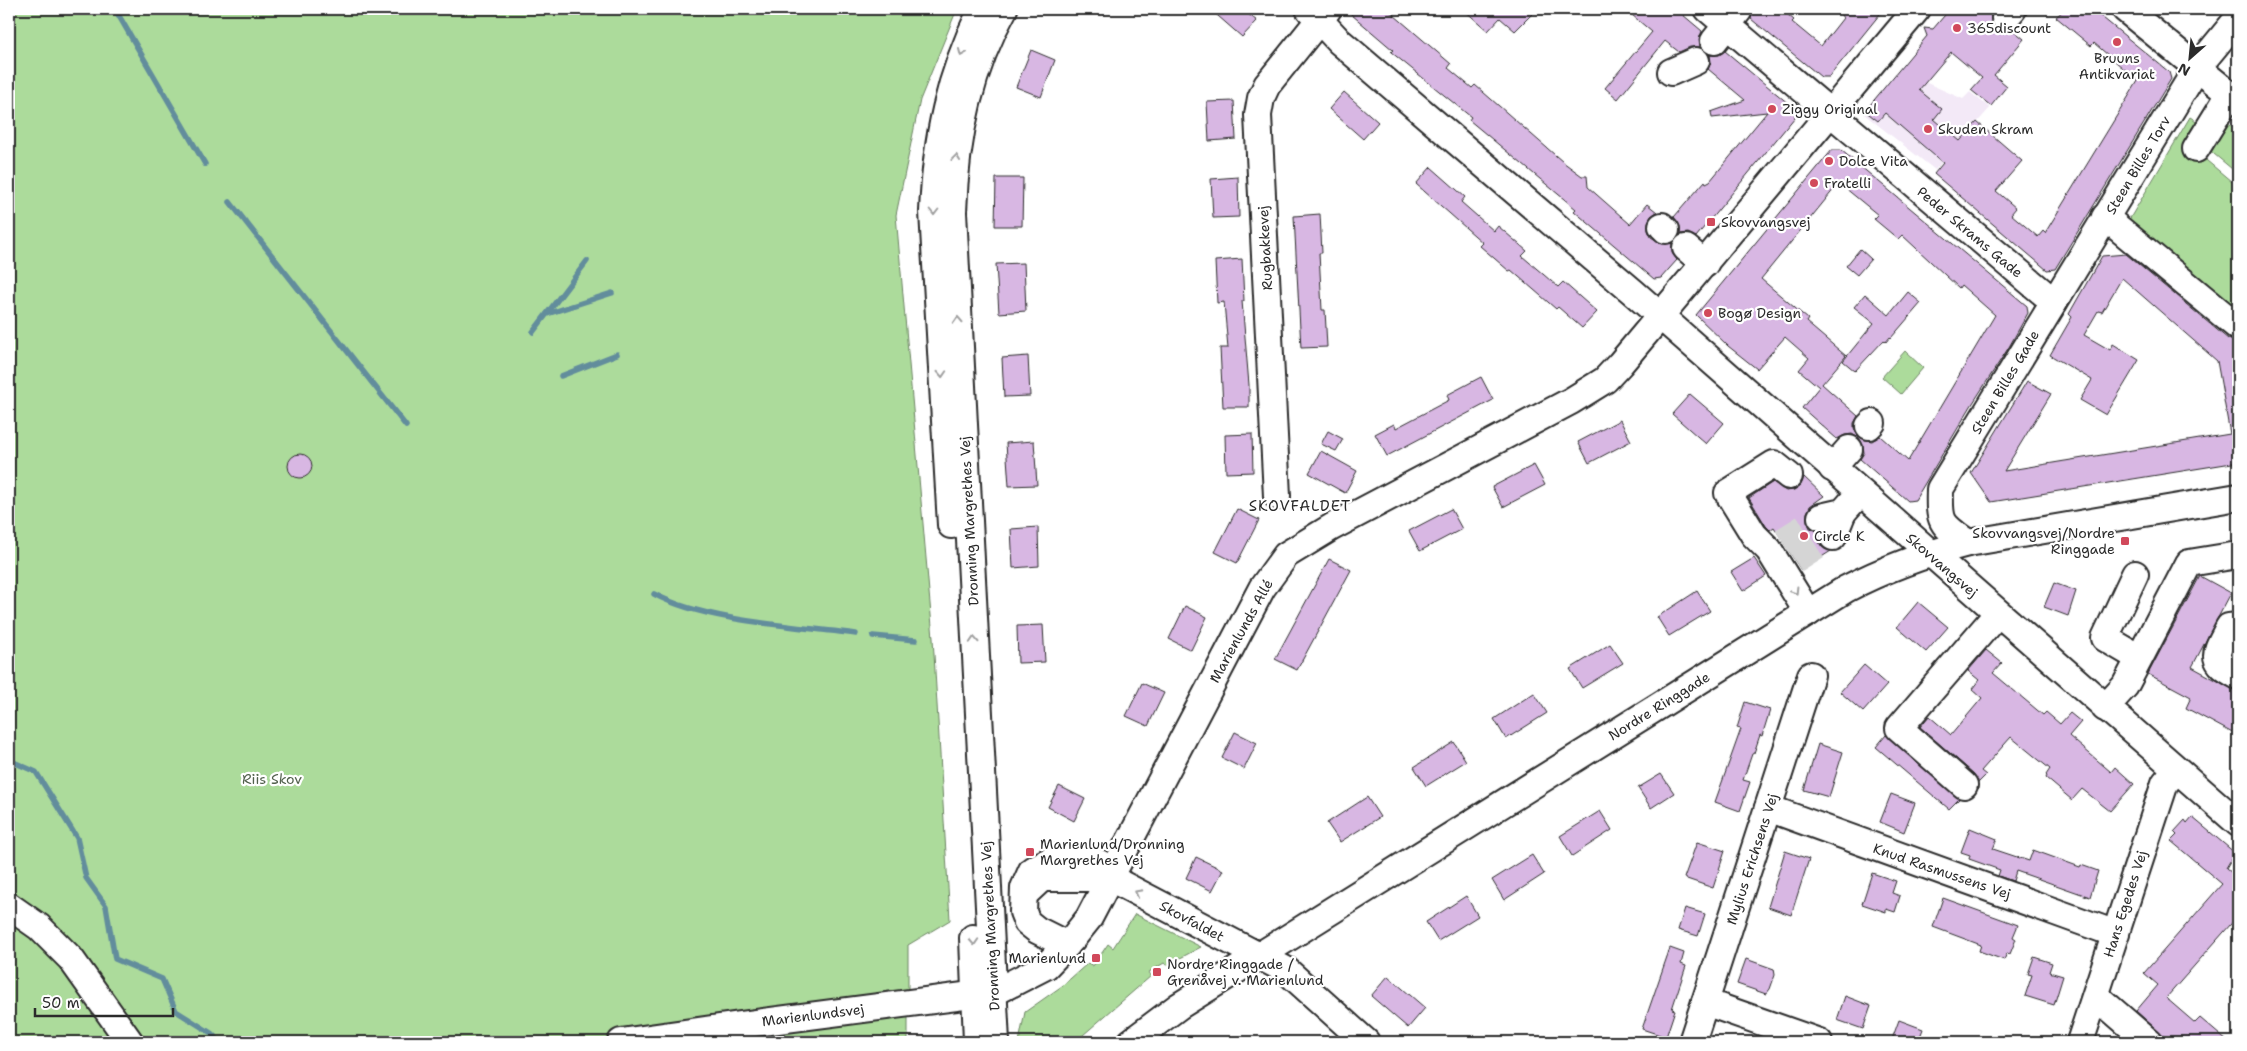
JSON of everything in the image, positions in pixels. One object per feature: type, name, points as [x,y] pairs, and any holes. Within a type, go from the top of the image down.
[{"type":"street","name":"Dronning Margrethes Vej","points":[[982,9],[956,67],[946,102],[936,160],[933,212],[985,993],[996,1042]]},
{"type":"street","name":"Dronning Margrethes Vej","points":[[977,1042],[985,993],[984,840],[953,212],[956,154],[965,109],[975,74],[1004,9]]},
{"type":"street","name":"Marienlunds Allé","points":[[985,993],[1046,966],[1067,945],[1089,918],[1262,588],[1286,555],[1332,527],[1588,391],[1604,380],[1661,317],[1696,256],[1830,113],[1917,9]]},
{"type":"street","points":[[2125,9],[2234,98],[2196,149]]},
{"type":"street","name":"Skovvangsvej","points":[[1319,12],[1339,42],[1661,317],[1840,459],[1860,493],[2238,823]]},
{"type":"street","name":"Rugbakkevej","points":[[1277,496],[1258,115],[1260,98],[1267,85],[1319,12]]},
{"type":"street","name":"Peder Skrams Gade","points":[[1722,21],[2054,302]]},
{"type":"street","name":"Steen Billes Torv","points":[[2234,23],[2197,68],[2106,218],[2238,327]]},
{"type":"street","points":[[1670,72],[1696,61]]},
{"type":"street","name":"Steen Billes Gade","points":[[1968,543],[1954,534],[1943,522],[1939,514],[1940,489],[2106,218]]},
{"type":"street","points":[[1789,476],[1774,464],[1728,493],[1754,535],[1782,555],[1808,613]]},
{"type":"street","points":[[1832,522],[1860,493]]},
{"type":"street","name":"Nordre Ringgade","points":[[1130,1042],[1179,1006],[1870,576],[1928,553],[1968,543],[2238,497]]},
{"type":"street","points":[[2105,708],[2125,686],[2189,563],[2238,555]]},
{"type":"street","points":[[2136,574],[2105,638],[2139,658]]},
{"type":"street","points":[[1964,785],[1899,728],[1998,613]]},
{"type":"street","points":[[2238,626],[2229,627],[2217,651],[2217,661],[2222,668],[2238,676]]},
{"type":"street","name":"Mylius Erichsens Vej","points":[[1692,1042],[1811,675]]},
{"type":"street","name":"Hans Egedes Vej","points":[[2080,1042],[2165,783],[2176,770]]},
{"type":"street","name":"Knud Rasmussens Vej","points":[[1768,808],[2116,934]]},
{"type":"street","points":[[1067,945],[1037,930],[1027,922],[1023,912],[1024,888],[1032,870],[1055,858],[1092,860],[1101,864],[1110,878]]},
{"type":"street","name":"Skovfaldet","points":[[1110,878],[1286,970],[1366,1042]]},
{"type":"street","points":[[9,906],[38,926],[71,959],[130,1042]]},
{"type":"street","name":"Marienlundsvej","points":[[621,1042],[741,1029],[985,993]]},
{"type":"street","points":[[2096,996],[2149,1042]]},
{"type":"street","points":[[1705,1002],[1819,1042]]},
{"type":"shaded area","name":"Skuden Skram","points":[[1903,67],[1918,79],[1963,99],[1970,92],[1990,108],[1935,170],[1864,114]]},
{"type":"green space","name":"Riis Skov","points":[[9,9],[957,9],[920,100],[896,215],[933,638],[950,920],[908,945],[908,1042],[9,1042]]},
{"type":"green space","points":[[2190,117],[2198,122],[2187,144],[2238,187],[2238,311],[2129,220]]},
{"type":"green space","points":[[2225,120],[2238,131],[2238,174],[2208,149]]},
{"type":"green space","points":[[1905,351],[1923,368],[1901,394],[1882,377]]},
{"type":"green space","points":[[1135,914],[1201,947],[1167,965],[1164,963],[1149,972],[1151,976],[1075,1042],[1019,1042],[1025,1012],[1062,986],[1088,963],[1093,966],[1108,944],[1113,948]]},
{"type":"building","points":[[1210,9],[1242,9],[1257,21],[1242,37]]},
{"type":"building","points":[[1345,9],[1387,9],[1451,64],[1448,68],[1472,88],[1475,85],[1563,162],[1582,176],[1587,176],[1588,187],[1630,224],[1647,204],[1657,212],[1651,216],[1648,222],[1648,230],[1651,237],[1662,244],[1672,243],[1672,253],[1677,260],[1661,278],[1654,279],[1574,211],[1576,209],[1469,120],[1471,117],[1391,52],[1393,50]]},
{"type":"building","points":[[1463,9],[1537,9],[1515,31],[1500,18],[1488,31]]},
{"type":"building","points":[[1625,9],[1676,9],[1702,31],[1699,39],[1700,47],[1690,47],[1679,52],[1665,41],[1618,99],[1605,88],[1652,32]]},
{"type":"building","points":[[1754,9],[1781,9],[1794,20],[1792,22],[1821,46],[1843,18],[1837,9],[1884,9],[1829,77],[1821,77],[1751,19]]},
{"type":"building","points":[[1950,9],[1987,9],[1991,12],[1991,22],[1995,29],[2002,33],[2013,30],[2024,39],[1994,75],[2007,86],[1991,106],[1971,90],[1982,78],[1951,52],[1919,90],[1942,109],[1934,119],[1960,141],[1977,122],[2022,161],[1996,191],[2016,208],[2011,214],[2038,237],[2043,231],[2045,233],[2138,81],[2094,43],[2091,46],[2056,17],[2065,9],[2092,9],[2169,72],[2171,79],[2055,269],[2047,270],[1934,174],[1943,163],[1885,113],[1878,121],[1865,111],[1927,36],[1924,28],[1933,29]]},
{"type":"building","points":[[1031,50],[1055,60],[1041,97],[1016,87]]},
{"type":"building","points":[[1725,51],[1795,109],[1795,117],[1696,237],[1688,233],[1680,234],[1680,226],[1674,217],[1705,181],[1706,183],[1710,181],[1767,112],[1712,118],[1711,112],[1745,100],[1708,69],[1711,62],[1710,55],[1719,55]]},
{"type":"building","points":[[1344,92],[1378,122],[1363,139],[1329,109]]},
{"type":"building","points":[[1234,101],[1236,139],[1209,141],[1207,102]]},
{"type":"building","points":[[1832,150],[1841,150],[2027,306],[2028,313],[1915,500],[1908,501],[1860,459],[1864,453],[1863,445],[1859,438],[1852,434],[1837,439],[1802,408],[1819,387],[1799,370],[1809,358],[1785,337],[1757,369],[1728,346],[1696,315]],"holes":[[[1839,183],[1878,215],[1874,219],[1898,239],[1902,235],[1959,288],[1961,285],[1995,315],[1908,461],[1880,436],[1872,441],[1858,436],[1854,429],[1854,423],[1858,416],[1822,384],[1846,356],[1806,322],[1808,319],[1761,279]]]},
{"type":"building","points":[[1431,167],[1465,197],[1461,202],[1494,231],[1498,226],[1527,251],[1522,256],[1558,287],[1563,282],[1597,312],[1582,328],[1480,246],[1483,243],[1416,184]]},
{"type":"building","points":[[1238,177],[1239,217],[1213,218],[1211,179]]},
{"type":"building","points":[[996,178],[1023,178],[1022,226],[995,226]]},
{"type":"building","points":[[1320,214],[1322,253],[1319,253],[1322,310],[1325,310],[1327,347],[1301,348],[1294,216]]},
{"type":"building","points":[[1860,249],[1871,259],[1857,275],[1846,266]]},
{"type":"building","points":[[2126,254],[2228,339],[2238,343],[2238,462],[1991,502],[1971,473],[2027,381],[2051,394],[2004,471],[2230,434],[2217,361],[2122,278],[2102,312],[2098,311],[2084,335],[2110,350],[2113,344],[2139,360],[2106,415],[2080,400],[2092,380],[2050,355],[2072,317],[2069,314],[2102,256]]},
{"type":"building","points":[[1242,259],[1244,301],[1242,301],[1249,407],[1223,407],[1220,348],[1228,348],[1224,302],[1217,303],[1215,261]]},
{"type":"building","points":[[1024,263],[1026,311],[999,313],[996,264]]},
{"type":"building","points":[[1908,292],[1921,303],[1891,338],[1886,342],[1884,340],[1855,371],[1843,361],[1874,323],[1854,307],[1865,294],[1889,315]]},
{"type":"building","points":[[1028,356],[1030,396],[1004,397],[1002,358]]},
{"type":"building","points":[[1481,377],[1493,400],[1387,456],[1375,434],[1394,424],[1396,428],[1449,400],[1447,395]]},
{"type":"building","points":[[1690,394],[1724,423],[1706,444],[1672,414]]},
{"type":"building","points":[[1620,420],[1631,441],[1589,463],[1578,442]]},
{"type":"building","points":[[1328,431],[1343,439],[1336,451],[1321,444]]},
{"type":"building","points":[[1252,434],[1253,472],[1226,473],[1225,435]]},
{"type":"building","points":[[1034,441],[1037,485],[1009,486],[1006,443]]},
{"type":"building","points":[[1321,451],[1357,471],[1345,493],[1309,473]]},
{"type":"building","points":[[300,454],[309,457],[312,466],[309,475],[300,478],[291,475],[288,466],[291,457]]},
{"type":"building","points":[[1534,465],[1545,485],[1503,507],[1492,487]]},
{"type":"building","points":[[1804,477],[1824,496],[1810,506],[1807,513],[1807,521],[1810,528],[1819,531],[1818,540],[1822,547],[1831,551],[1801,570],[1774,527],[1770,530],[1766,526],[1749,498],[1773,482],[1786,491],[1794,490],[1801,485]]},
{"type":"building","points":[[1237,509],[1259,520],[1237,563],[1215,552]]},
{"type":"building","points":[[1451,509],[1462,529],[1420,551],[1409,531]]},
{"type":"building","points":[[1038,527],[1039,566],[1013,568],[1011,529]]},
{"type":"building","points":[[1754,558],[1766,576],[1743,591],[1731,572]]},
{"type":"building","points":[[1329,559],[1351,570],[1297,670],[1275,659]]},
{"type":"building","points":[[2200,576],[2231,593],[2192,667],[2238,692],[2238,736],[2186,708],[2191,697],[2148,674]]},
{"type":"building","points":[[2054,583],[2076,591],[2068,616],[2044,607]]},
{"type":"building","points":[[1697,591],[1710,611],[1669,636],[1657,617]]},
{"type":"building","points":[[1918,602],[1948,627],[1926,652],[1897,627]]},
{"type":"building","points":[[1185,606],[1207,617],[1191,650],[1169,639]]},
{"type":"building","points":[[1043,625],[1045,662],[1018,663],[1017,626]]},
{"type":"building","points":[[1610,644],[1623,663],[1582,688],[1570,669]]},
{"type":"building","points":[[1986,650],[2002,663],[1993,673],[2043,715],[2046,712],[2060,724],[2070,713],[2081,722],[2069,736],[2111,772],[2115,767],[2134,784],[2110,811],[2082,789],[2072,800],[2046,778],[2050,769],[2011,737],[1981,771],[1986,775],[1978,783],[1974,774],[1920,727],[1929,716],[1951,735],[1982,698],[1972,689],[1979,680],[1968,671]]},
{"type":"building","points":[[1864,665],[1887,685],[1863,712],[1840,692]]},
{"type":"building","points":[[1142,683],[1164,693],[1148,726],[1126,716]]},
{"type":"building","points":[[1534,693],[1547,713],[1506,739],[1494,719]]},
{"type":"building","points":[[1745,702],[1770,710],[1762,736],[1760,735],[1743,780],[1750,782],[1740,811],[1715,802],[1741,729],[1737,728]]},
{"type":"building","points":[[1235,732],[1257,743],[1244,769],[1222,758]]},
{"type":"building","points":[[1886,735],[1959,799],[1949,809],[1876,747]]},
{"type":"building","points":[[1454,742],[1466,761],[1426,786],[1414,767]]},
{"type":"building","points":[[1818,744],[1843,752],[1829,797],[1804,790]]},
{"type":"building","points":[[1661,774],[1674,793],[1651,808],[1638,788]]},
{"type":"building","points":[[1059,786],[1085,799],[1074,821],[1048,807]]},
{"type":"building","points":[[1891,794],[1915,803],[1904,832],[1880,822]]},
{"type":"building","points":[[1367,797],[1380,817],[1340,842],[1327,823]]},
{"type":"building","points":[[1600,811],[1612,830],[1572,856],[1560,836]]},
{"type":"building","points":[[2192,817],[2235,853],[2226,868],[2232,873],[2238,865],[2238,916],[2166,998],[2195,1023],[2200,1018],[2228,1042],[2170,1042],[2136,1011],[2158,985],[2144,973],[2222,884],[2171,841],[2177,835],[2174,832],[2185,820],[2187,823]]},
{"type":"building","points":[[1970,828],[1997,839],[1993,849],[2029,861],[2033,850],[2080,867],[2081,865],[2098,871],[2090,897],[2016,871],[2013,881],[1998,876],[2000,870],[1969,859],[1970,855],[1961,852]]},
{"type":"building","points":[[1697,842],[1725,851],[1713,888],[1684,878]]},
{"type":"building","points":[[1785,851],[1809,859],[1791,915],[1768,907]]},
{"type":"building","points":[[1532,855],[1544,874],[1504,900],[1492,880]]},
{"type":"building","points":[[1196,857],[1223,870],[1212,891],[1186,878]]},
{"type":"building","points":[[1872,873],[1896,881],[1892,893],[1900,896],[1895,912],[1886,909],[1886,912],[1862,904]]},
{"type":"building","points":[[1466,896],[1478,916],[1438,941],[1426,922]]},
{"type":"building","points":[[1943,898],[2018,925],[2013,937],[2016,939],[2010,954],[2007,953],[2004,960],[1979,951],[1981,945],[1933,927]]},
{"type":"building","points":[[1685,908],[1705,914],[1698,936],[1678,930]]},
{"type":"building","points":[[1670,948],[1684,953],[1681,964],[1686,966],[1672,1009],[1675,1010],[1666,1037],[1642,1029]]},
{"type":"building","points":[[2034,957],[2052,963],[2049,972],[2063,976],[2054,1005],[2025,996],[2032,975],[2028,974]]},
{"type":"building","points":[[1746,959],[1774,969],[1775,975],[1766,994],[1737,984]]},
{"type":"building","points":[[1388,976],[1425,1008],[1408,1028],[1371,996]]},
{"type":"building","points":[[1845,996],[1871,1006],[1863,1029],[1837,1020]]},
{"type":"building","points":[[1899,1020],[1923,1029],[1918,1042],[1891,1042]]},
{"type":"waterway","points":[[115,9],[205,164]]},
{"type":"waterway","points":[[230,202],[406,426]]},
{"type":"waterway","points":[[533,332],[587,261]]},
{"type":"waterway","points":[[547,314],[612,293]]},
{"type":"waterway","points":[[561,376],[617,354]]},
{"type":"waterway","points":[[654,594],[699,611],[725,617],[856,634]]},
{"type":"waterway","points":[[873,636],[916,640]]},
{"type":"waterway","points":[[9,760],[36,772],[77,838],[86,878],[106,906],[115,959],[162,979],[176,1011],[211,1033],[220,1042]]},
{"type":"tunnel","points":[[1782,541],[1821,517]]},
{"type":"tunnel","points":[[1795,561],[1833,537]]},
{"type":"place","name":"365discount","points":[[1957,28]]},
{"type":"place","name":"Bruuns Antikvariat","points":[[2117,42]]},
{"type":"place","name":"Ziggy Original","points":[[1772,109]]},
{"type":"place","name":"Skuden Skram","points":[[1928,129]]},
{"type":"place","name":"Dolce Vita","points":[[1829,161]]},
{"type":"place","name":"Fratelli","points":[[1814,183]]},
{"type":"place","name":"Skovvangsvej","points":[[1711,222]]},
{"type":"place","name":"Bogø Design","points":[[1708,313]]},
{"type":"place","name":"Circle K","points":[[1804,536]]},
{"type":"place","name":"Skovvangsvej/Nordre Ringgade","points":[[2125,541]]},
{"type":"place","name":"Marienlund/Dronning Margrethes Vej","points":[[1030,852]]},
{"type":"place","name":"Marienlund","points":[[1096,958]]},
{"type":"place","name":"Nordre Ringgade / Grenåvej v. Marienlund","points":[[1157,972]]},
{"type":"district","name":"SKOVFALDET","points":[[1300,506]]}]
